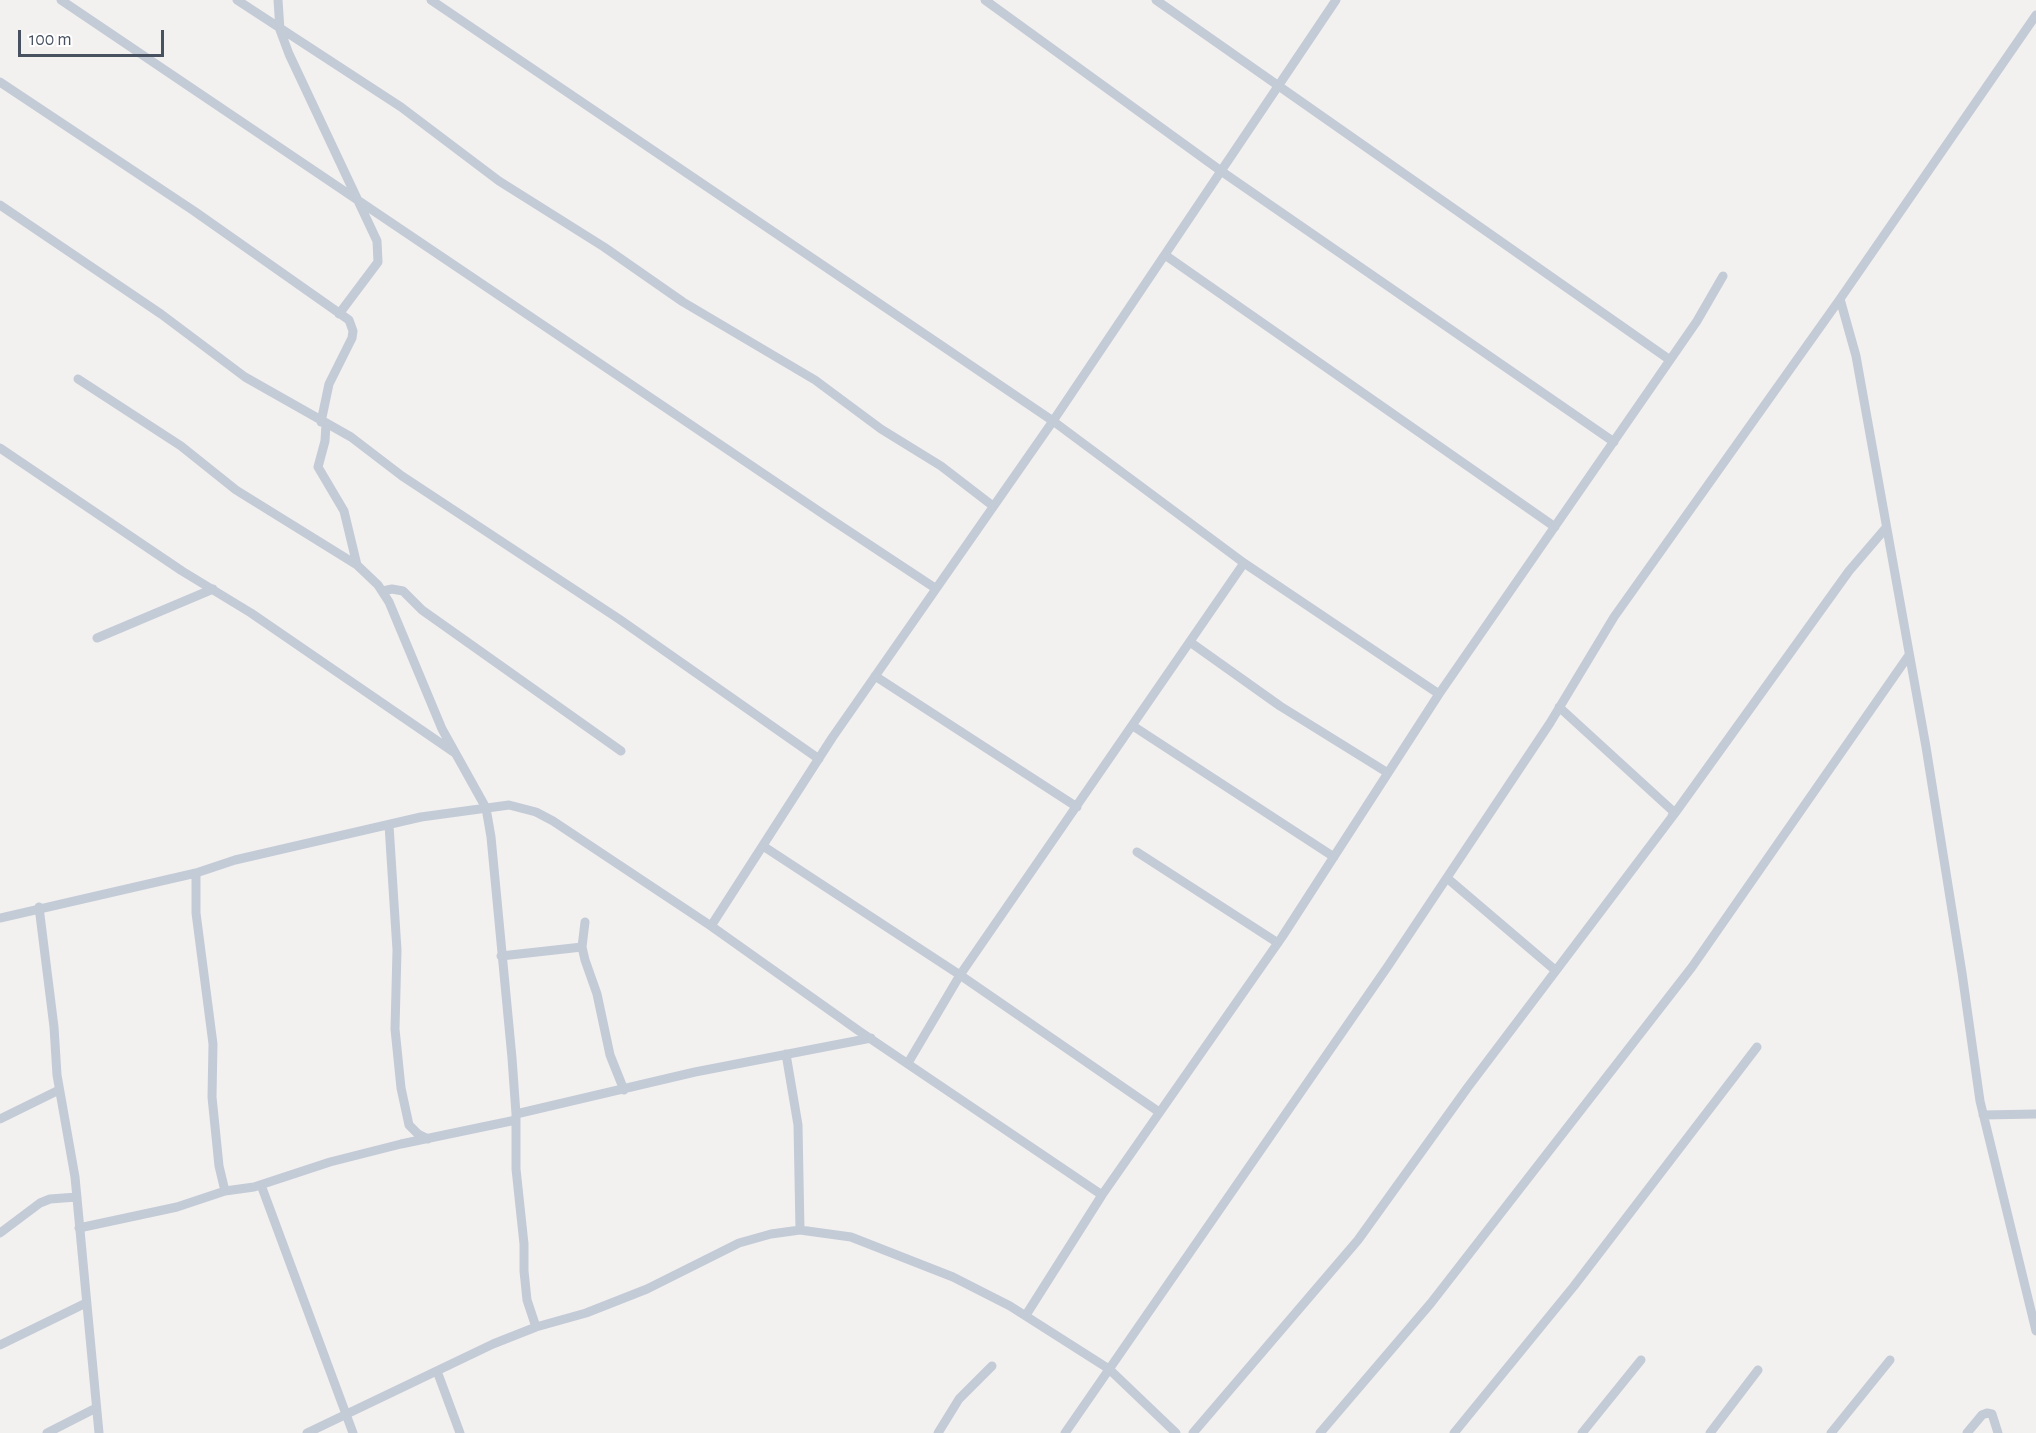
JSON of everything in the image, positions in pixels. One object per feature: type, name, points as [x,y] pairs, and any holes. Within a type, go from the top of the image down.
[{"type":"street","points":[[62,0],[360,203],[935,588]]},
{"type":"street","points":[[237,0],[400,107],[499,181],[604,247],[683,302],[815,380],[881,429],[941,466],[993,506]]},
{"type":"street","points":[[278,0],[280,30],[377,241],[378,262],[339,314]]},
{"type":"street","points":[[431,0],[1053,421],[1244,563],[1439,694]]},
{"type":"street","points":[[985,0],[1221,171],[1614,442]]},
{"type":"street","points":[[1156,0],[1670,360]]},
{"type":"street","points":[[711,926],[875,676],[1053,421],[1336,0]]},
{"type":"street","points":[[1065,1433],[1447,878],[1559,707],[1614,617],[1840,299],[2036,15]]},
{"type":"street","points":[[0,82],[248,248],[352,324],[352,338],[329,384],[323,423],[326,441],[318,467],[344,511],[357,565]]},
{"type":"street","points":[[0,205],[186,331],[245,377],[351,437],[402,476],[620,619],[819,759]]},
{"type":"street","points":[[1165,255],[1555,527]]},
{"type":"street","points":[[1026,1315],[1102,1195],[1278,943],[1439,694],[1670,360],[1723,276]]},
{"type":"street","points":[[1840,299],[1852,336],[1909,655],[1959,950],[1983,1115],[2036,1331]]},
{"type":"street","points":[[78,379],[181,446],[236,490],[357,565],[383,591],[442,729],[486,808],[491,837],[516,1117],[516,1169],[524,1244],[524,1271],[527,1300],[536,1328]]},
{"type":"street","points":[[0,448],[457,755]]},
{"type":"street","points":[[1193,1433],[1358,1240],[1468,1087],[1675,813],[1849,571],[1885,529]]},
{"type":"street","points":[[908,1063],[960,975],[1244,563]]},
{"type":"street","points":[[97,638],[213,589]]},
{"type":"street","points":[[383,591],[392,589],[403,591],[422,609],[621,751]]},
{"type":"street","points":[[1190,642],[1280,706],[1388,773]]},
{"type":"street","points":[[1320,1433],[1431,1303],[1692,968],[1909,655]]},
{"type":"street","points":[[875,676],[1077,807]]},
{"type":"street","points":[[1559,707],[1675,813]]},
{"type":"street","points":[[1133,726],[1334,857]]},
{"type":"street","points":[[0,918],[39,907],[196,873],[235,860],[421,817],[486,808],[509,806],[524,808],[553,821],[711,926],[870,1038],[1102,1195]]},
{"type":"street","points":[[1444,1120],[1512,1023],[1675,813]]},
{"type":"street","points":[[389,825],[397,950],[395,1029],[401,1088],[409,1125],[428,1139]]},
{"type":"street","points":[[762,846],[960,975],[1159,1112]]},
{"type":"street","points":[[1137,852],[1278,943]]},
{"type":"street","points":[[196,873],[196,913],[213,1044],[212,1096],[219,1166],[225,1191]]},
{"type":"street","points":[[1447,878],[1555,970]]},
{"type":"street","points":[[39,907],[59,1090],[77,1197],[99,1433]]},
{"type":"street","points":[[585,922],[582,947],[597,994],[610,1055],[624,1089]]},
{"type":"street","points":[[501,956],[582,947]]},
{"type":"street","points":[[79,1228],[158,1212],[225,1191],[261,1185],[330,1162],[624,1089],[695,1072],[870,1038]]},
{"type":"street","points":[[1454,1433],[1574,1286],[1757,1047]]},
{"type":"street","points":[[786,1054],[798,1125],[800,1230]]},
{"type":"street","points":[[0,1119],[59,1090]]},
{"type":"street","points":[[1983,1115],[2036,1114]]},
{"type":"street","points":[[261,1185],[353,1433]]},
{"type":"street","points":[[0,1233],[40,1203],[50,1199],[77,1197]]},
{"type":"street","points":[[307,1433],[437,1371],[536,1328],[586,1313],[646,1289],[739,1243],[771,1234],[800,1230],[851,1237],[952,1277],[1026,1315],[1109,1369],[1176,1433]]},
{"type":"street","points":[[0,1345],[86,1303]]},
{"type":"street","points":[[1582,1433],[1641,1360]]},
{"type":"street","points":[[1831,1433],[1890,1360]]},
{"type":"street","points":[[938,1433],[959,1399],[992,1366]]},
{"type":"street","points":[[1710,1433],[1758,1370]]},
{"type":"street","points":[[437,1371],[460,1433]]},
{"type":"street","points":[[47,1433],[96,1408]]},
{"type":"street","points":[[1967,1433],[1982,1415],[1987,1413],[1992,1414],[1998,1433]]}]
